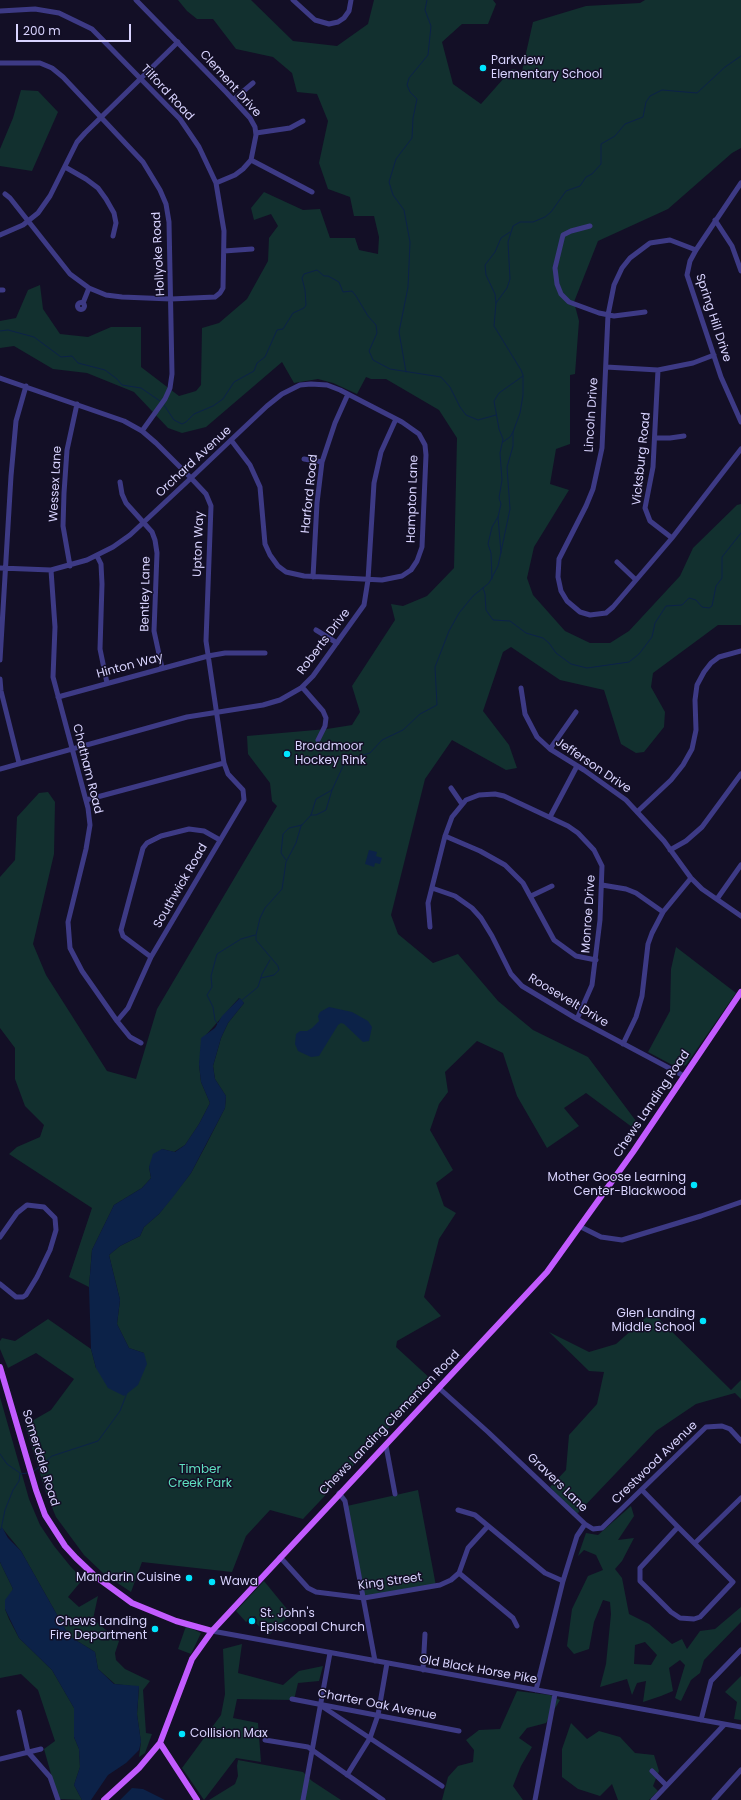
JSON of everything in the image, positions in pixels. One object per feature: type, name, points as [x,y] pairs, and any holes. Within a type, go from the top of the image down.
[{"type":"main road","name":"Chews Landing Road","points":[[581,1227],[741,992]]},
{"type":"main road","name":"Chews Landing Clementon Road","points":[[212,1631],[339,1493],[386,1446],[542,1278],[581,1227]]},
{"type":"main road","name":"Somerdale Road","points":[[0,1367],[36,1490],[46,1515],[65,1546],[95,1576],[132,1603],[176,1621],[212,1631]]},
{"type":"main road","points":[[104,1800],[138,1768],[160,1743],[192,1659],[212,1631]]},
{"type":"main road","points":[[160,1743],[197,1800]]},
{"type":"street","name":"Clement Drive","points":[[136,0],[250,118],[255,127],[256,133],[251,160]]},
{"type":"street","points":[[293,0],[315,20],[329,24],[338,22],[344,18],[349,11],[351,0]]},
{"type":"street","name":"Tilford Road","points":[[0,11],[46,10],[74,19],[92,29],[180,119],[199,147],[216,183],[224,231],[223,288],[217,295],[204,298],[172,299]]},
{"type":"street","points":[[0,235],[29,221],[38,213],[50,196],[77,142],[101,116],[178,42]]},
{"type":"street","name":"Hollyoke Road","points":[[0,63],[40,63],[52,68],[101,116],[143,162],[160,190],[166,204],[169,222],[172,299],[172,374],[170,388],[165,399],[142,431]]},
{"type":"street","points":[[233,100],[253,82]]},
{"type":"street","points":[[256,133],[290,128],[303,121]]},
{"type":"street","points":[[216,183],[235,175],[251,160],[312,192]]},
{"type":"street","points":[[65,166],[86,178],[98,188],[106,199],[114,214],[116,223],[113,236]]},
{"type":"street","name":"Spring Hill Drive","points":[[741,183],[696,250],[690,261],[687,275],[714,355],[741,422]]},
{"type":"street","points":[[5,194],[29,221],[66,270],[89,288],[122,297],[172,299]]},
{"type":"street","points":[[715,220],[732,246],[741,271]]},
{"type":"street","points":[[590,226],[571,231],[563,236],[555,268],[557,284],[561,294],[570,302],[608,315],[633,315],[645,312]]},
{"type":"street","name":"Lincoln Drive","points":[[696,250],[670,240],[650,243],[642,248],[622,268],[614,285],[608,315],[602,448],[593,489],[579,522],[559,559],[558,577],[561,591],[567,601],[580,612],[590,615],[606,613],[613,607],[672,538],[741,449]]},
{"type":"street","points":[[224,251],[252,249]]},
{"type":"street","points":[[83,303],[89,288]]},
{"type":"street","points":[[606,367],[658,370],[693,363],[714,355]]},
{"type":"street","name":"Vicksburg Road","points":[[658,370],[656,438],[653,467],[645,508],[650,521],[672,538]]},
{"type":"street","name":"Upton Way","points":[[0,378],[124,421],[142,431],[156,443],[206,494],[211,506],[205,627],[217,711],[219,740],[224,763]]},
{"type":"street","name":"Orchard Avenue","points":[[3,568],[52,570],[70,566],[97,556],[130,535],[282,394],[300,384],[327,385],[348,394],[396,419]]},
{"type":"street","points":[[0,660],[3,568],[16,421],[26,386]]},
{"type":"street","name":"Harford Road","points":[[313,577],[317,503],[322,462],[335,422],[348,394]]},
{"type":"street","name":"Wessex Lane","points":[[70,566],[63,526],[64,494],[67,450],[77,404]]},
{"type":"street","name":"Hampton Lane","points":[[231,440],[250,465],[260,487],[263,507],[263,533],[270,555],[278,566],[286,572],[313,577],[368,580],[394,579],[411,570],[417,561],[422,547],[426,462],[425,445],[419,434],[412,428],[396,419]]},
{"type":"street","name":"Roberts Drive","points":[[0,769],[172,721],[217,711],[263,705],[280,700],[302,686],[313,676],[364,605],[368,580],[374,483],[381,452],[396,419]]},
{"type":"street","points":[[656,438],[684,436]]},
{"type":"street","points":[[304,459],[322,462]]},
{"type":"street","name":"Bentley Lane","points":[[120,482],[122,494],[126,503],[142,524],[152,532],[155,540],[157,553],[153,620],[162,668]]},
{"type":"street","points":[[97,556],[101,564],[102,584],[100,649],[107,683]]},
{"type":"street","points":[[617,562],[636,580]]},
{"type":"street","name":"Chatham Road","points":[[52,570],[55,627],[53,677],[86,800],[90,825],[89,836],[68,922],[69,941],[74,958],[116,1021],[130,1037],[141,1043]]},
{"type":"street","points":[[316,630],[337,643]]},
{"type":"street","points":[[637,812],[671,780],[684,765],[692,749],[696,730],[695,700],[698,685],[704,672],[711,663],[719,657],[741,651]]},
{"type":"street","name":"Hinton Way","points":[[58,697],[208,656],[225,653],[264,653]]},
{"type":"street","points":[[0,680],[1,691],[19,763]]},
{"type":"street","points":[[302,686],[323,711],[326,718],[325,726],[318,740]]},
{"type":"street","name":"Jefferson Drive","points":[[521,688],[525,714],[537,737],[550,749],[626,800],[670,850],[691,878],[702,889],[741,916]]},
{"type":"street","points":[[550,749],[576,712]]},
{"type":"street","points":[[86,800],[224,763]]},
{"type":"street","name":"Southwick Road","points":[[116,1021],[128,1008],[151,957],[241,806],[244,795],[243,790],[228,774],[224,763]]},
{"type":"street","points":[[550,818],[577,766]]},
{"type":"street","points":[[670,850],[686,841],[702,827],[741,774]]},
{"type":"street","points":[[450,788],[462,804]]},
{"type":"street","name":"Monroe Drive","points":[[430,927],[428,903],[445,836],[452,817],[462,804],[478,795],[495,794],[504,796],[578,833],[594,850],[602,866],[602,885],[600,920],[592,985],[577,1019]]},
{"type":"street","points":[[151,957],[123,936],[121,930],[142,848],[147,843],[160,836],[189,829],[204,831],[220,840]]},
{"type":"street","points":[[445,836],[480,851],[505,865],[523,883],[554,940],[576,956],[596,960]]},
{"type":"street","points":[[716,899],[741,865]]},
{"type":"street","points":[[623,1044],[636,1016],[642,996],[648,944],[664,912],[691,878]]},
{"type":"street","points":[[602,885],[626,888],[664,912]]},
{"type":"street","points":[[531,896],[552,886]]},
{"type":"street","name":"Roosevelt Drive","points":[[432,888],[455,896],[472,908],[481,918],[492,936],[511,974],[522,986],[577,1019],[684,1076]]},
{"type":"street","points":[[581,1227],[601,1237],[622,1240],[741,1202]]},
{"type":"street","points":[[0,1237],[17,1213],[27,1205],[44,1207],[55,1218],[56,1230],[50,1250],[37,1277],[26,1295],[23,1297],[16,1297],[0,1284]]},
{"type":"street","name":"Gravers Lane","points":[[439,1388],[488,1432],[585,1524],[577,1536],[563,1581],[536,1690]]},
{"type":"street","name":"Crestwood Avenue","points":[[585,1524],[593,1529],[602,1528],[706,1427],[722,1426],[730,1430],[741,1441]]},
{"type":"street","points":[[386,1446],[395,1494]]},
{"type":"street","points":[[642,1490],[733,1582],[700,1617],[694,1620],[680,1618],[644,1587],[640,1581],[640,1568],[678,1527]]},
{"type":"street","points":[[339,1493],[345,1501],[375,1661]]},
{"type":"street","points":[[695,1544],[741,1498]]},
{"type":"street","points":[[458,1510],[474,1515],[545,1573],[563,1581]]},
{"type":"street","points":[[488,1526],[468,1548],[459,1573],[513,1618],[517,1626]]},
{"type":"street","name":"King Street","points":[[280,1557],[308,1588],[316,1592],[364,1598],[440,1585],[451,1580],[459,1573]]},
{"type":"street","name":"Old Black Horse Pike","points":[[212,1631],[741,1727]]},
{"type":"street","points":[[423,1670],[425,1634]]},
{"type":"street","points":[[701,1720],[712,1681],[741,1650]]},
{"type":"street","points":[[303,1800],[330,1653]]},
{"type":"street","points":[[347,1776],[370,1738],[378,1715],[386,1663]]},
{"type":"street","points":[[535,1800],[555,1694]]},
{"type":"street","name":"Charter Oak Avenue","points":[[292,1699],[321,1706],[378,1715],[459,1731]]},
{"type":"street","points":[[321,1706],[442,1786]]},
{"type":"street","points":[[19,1712],[28,1752],[50,1777],[58,1800]]},
{"type":"street","points":[[653,1800],[724,1725]]},
{"type":"street","points":[[265,1740],[308,1748],[383,1800]]},
{"type":"street","points":[[0,1759],[40,1749]]},
{"type":"street","points":[[714,1800],[741,1770]]},
{"type":"street","points":[[652,1771],[666,1785]]},
{"type":"green space","name":"Timber Creek Park","points":[[178,0],[251,0],[293,41],[337,46],[368,24],[374,0],[493,0],[496,4],[488,24],[462,24],[442,42],[453,84],[481,104],[512,69],[522,71],[533,22],[586,6],[640,3],[645,0],[741,0],[741,148],[732,153],[668,209],[598,241],[574,302],[579,321],[575,374],[570,375],[570,444],[556,449],[550,484],[569,490],[534,547],[527,578],[533,595],[565,631],[590,643],[610,643],[629,631],[680,576],[693,548],[737,505],[741,504],[741,625],[718,625],[653,673],[651,687],[665,712],[664,727],[644,752],[636,753],[621,744],[604,690],[560,680],[511,647],[503,652],[483,711],[509,745],[517,768],[506,770],[452,740],[425,779],[391,915],[398,934],[433,963],[458,954],[498,1001],[533,1030],[588,1057],[639,1125],[636,1130],[586,1093],[564,1108],[579,1126],[547,1148],[517,1096],[503,1053],[477,1041],[445,1072],[448,1092],[439,1104],[430,1130],[453,1170],[436,1183],[444,1206],[456,1213],[439,1239],[424,1297],[441,1316],[397,1341],[396,1347],[433,1381],[303,1519],[270,1510],[246,1536],[232,1572],[142,1562],[131,1592],[104,1574],[84,1555],[56,1517],[46,1493],[25,1425],[51,1410],[74,1379],[36,1353],[8,1368],[0,1349],[0,1341],[2,1338],[15,1341],[48,1319],[91,1349],[96,1368],[144,1353],[129,1348],[117,1324],[120,1300],[109,1255],[120,1246],[140,1236],[144,1227],[159,1214],[191,1173],[206,1145],[225,1108],[226,1096],[215,1079],[213,1066],[221,1038],[228,1023],[244,1003],[239,998],[206,1035],[199,1064],[201,1082],[210,1103],[199,1124],[185,1145],[174,1152],[162,1149],[149,1167],[151,1178],[142,1188],[114,1205],[92,1250],[89,1287],[69,1277],[92,1208],[9,1154],[17,1147],[40,1137],[44,1125],[25,1106],[15,1079],[15,1048],[0,1028],[0,877],[15,860],[17,817],[39,793],[48,792],[55,802],[54,854],[33,944],[46,975],[107,1071],[136,1079],[157,1009],[277,806],[272,801],[270,783],[248,754],[247,736],[327,729],[352,725],[360,712],[352,686],[395,620],[391,604],[403,606],[427,596],[454,568],[457,438],[439,410],[386,379],[371,379],[366,377],[357,394],[333,383],[318,379],[294,383],[282,362],[206,427],[182,433],[168,428],[134,392],[87,373],[53,369],[14,346],[0,348],[0,321],[16,318],[28,290],[40,285],[43,309],[60,334],[88,337],[111,327],[141,327],[141,367],[179,396],[196,391],[201,385],[202,328],[219,323],[247,299],[268,261],[269,238],[278,226],[271,214],[254,220],[251,208],[264,192],[303,210],[320,209],[330,238],[355,238],[359,250],[378,254],[379,237],[374,216],[354,216],[350,197],[328,189],[319,163],[328,121],[317,94],[297,92],[292,73],[273,57],[236,49],[213,19],[197,19],[187,11]]},
{"type":"green space","points":[[21,90],[38,91],[58,112],[32,171],[0,166],[0,149],[13,118]]},
{"type":"green space","points":[[676,947],[736,993],[686,1065],[678,1068],[648,1052],[670,1011],[671,969]]},
{"type":"green space","points":[[652,1312],[731,1390],[741,1380],[741,1399],[735,1393],[696,1404],[656,1431],[576,1515],[550,1487],[566,1470],[569,1435],[597,1404],[604,1372],[589,1371],[549,1332],[589,1352],[616,1344]]},
{"type":"green space","points":[[0,1397],[29,1499],[40,1525],[54,1546],[83,1579],[68,1597],[79,1607],[98,1596],[93,1619],[119,1641],[115,1653],[116,1660],[125,1669],[150,1681],[143,1690],[146,1733],[152,1734],[145,1753],[139,1757],[141,1742],[137,1714],[139,1687],[115,1684],[98,1669],[95,1652],[69,1636],[21,1551],[2,1528],[0,1530]]},
{"type":"green space","points":[[418,1490],[436,1586],[364,1598],[347,1506]]},
{"type":"green space","points":[[631,1506],[634,1516],[618,1540],[634,1538],[622,1561],[615,1569],[622,1578],[629,1614],[649,1624],[672,1644],[682,1639],[687,1649],[700,1631],[715,1629],[741,1607],[741,1622],[704,1660],[700,1673],[691,1680],[681,1701],[675,1698],[685,1665],[680,1660],[669,1668],[673,1691],[661,1696],[643,1702],[646,1681],[637,1683],[632,1695],[627,1679],[600,1687],[606,1664],[611,1614],[610,1602],[603,1600],[594,1622],[589,1649],[574,1654],[567,1646],[572,1609],[588,1576],[603,1570],[596,1555],[584,1550],[578,1556],[586,1533],[598,1535]],"holes":[[[645,1642],[657,1655],[651,1665],[634,1664],[635,1645]]]},
{"type":"green space","points":[[0,1562],[13,1589],[5,1609],[9,1619],[19,1638],[52,1670],[74,1708],[74,1737],[79,1749],[80,1767],[74,1785],[82,1800],[58,1799],[44,1749],[55,1741],[38,1690],[21,1674],[0,1678]]},
{"type":"green space","points":[[264,1581],[291,1614],[268,1636],[255,1622],[257,1620],[255,1616],[246,1622],[236,1611]]},
{"type":"green space","points":[[186,1626],[201,1633],[191,1654],[178,1649]]},
{"type":"green space","points":[[242,1644],[238,1673],[283,1685],[299,1671],[323,1666],[319,1681],[298,1683],[294,1700],[237,1699],[233,1718],[258,1723],[261,1762],[236,1758],[204,1800],[182,1768],[221,1715],[225,1694],[223,1649]]},
{"type":"green space","points":[[741,1676],[741,1720],[734,1719],[737,1702],[725,1692]]},
{"type":"green space","points":[[517,1691],[550,1695],[560,1700],[546,1723],[527,1728],[519,1738],[532,1747],[521,1766],[513,1786],[523,1800],[442,1800],[448,1777],[458,1766],[473,1762],[474,1750],[466,1740],[479,1730],[500,1729]]},
{"type":"green space","points":[[571,1723],[587,1739],[599,1731],[620,1737],[635,1753],[654,1755],[659,1771],[653,1786],[658,1791],[649,1800],[618,1800],[612,1784],[600,1796],[578,1789],[562,1777],[562,1749]]},
{"type":"green space","points":[[238,1760],[303,1772],[312,1781],[341,1800],[209,1800],[235,1784],[238,1776]]},
{"type":"water","points":[[369,850],[377,852],[376,856],[382,858],[380,864],[375,863],[374,867],[365,864]]},
{"type":"water","points":[[240,998],[244,1003],[228,1023],[221,1038],[213,1066],[215,1079],[226,1096],[225,1108],[191,1173],[173,1197],[159,1214],[144,1227],[140,1236],[120,1246],[109,1255],[120,1300],[117,1324],[129,1348],[144,1353],[147,1364],[138,1385],[124,1396],[108,1388],[96,1368],[91,1349],[89,1287],[92,1250],[114,1205],[142,1188],[151,1178],[149,1167],[153,1154],[162,1149],[175,1152],[185,1145],[199,1124],[210,1103],[201,1082],[199,1064],[201,1038],[215,1028],[222,1016]]},
{"type":"water","points":[[329,1007],[352,1012],[368,1021],[372,1027],[369,1041],[363,1042],[344,1024],[341,1023],[338,1025],[319,1056],[311,1057],[298,1051],[295,1044],[296,1034],[300,1031],[307,1031],[312,1028],[319,1021],[318,1016],[320,1012]]},
{"type":"water","points":[[2,1527],[8,1538],[21,1551],[69,1636],[95,1652],[98,1669],[114,1684],[139,1686],[137,1714],[141,1742],[139,1750],[126,1763],[108,1775],[91,1800],[82,1800],[74,1785],[80,1767],[79,1749],[74,1737],[74,1708],[52,1670],[19,1638],[5,1609],[5,1600],[13,1589],[0,1562],[0,1530]]},
{"type":"water","points":[[132,1788],[143,1789],[165,1800],[120,1800]]},
{"type":"waterway","points":[[406,372],[399,332],[408,287],[410,242],[404,210],[393,195],[389,182],[396,159],[412,138],[413,118],[417,99],[410,92],[407,85],[409,78],[428,55],[431,26],[425,10],[427,0]]},
{"type":"waterway","points":[[503,442],[510,437],[513,432],[520,413],[523,395],[523,375],[521,370],[494,326],[496,303],[507,288],[510,279],[508,242],[513,226],[520,222],[533,222],[545,217],[551,212],[566,191],[580,186],[586,177],[592,174],[601,164],[601,144],[615,136],[625,124],[643,117],[646,102],[650,96],[662,90],[697,93],[725,67],[741,56]]},
{"type":"waterway","points":[[496,303],[495,294],[486,275],[485,265],[495,252],[501,238],[510,232]]},
{"type":"waterway","points":[[164,405],[174,420],[182,424],[194,414],[213,406],[223,399],[234,382],[254,371],[257,363],[265,357],[277,330],[283,329],[293,313],[304,308],[306,305],[305,290],[302,278],[304,274],[317,270],[324,276],[328,276],[339,282],[343,292],[352,291],[368,316],[376,325],[377,333],[369,351],[373,360],[390,369],[441,377],[450,387],[460,407],[466,415],[478,420],[496,415]]},
{"type":"waterway","points":[[0,331],[8,330],[34,337],[61,357],[72,356],[78,363],[105,370],[122,385],[141,388],[160,401]]},
{"type":"waterway","points":[[501,553],[498,517],[501,504],[499,498],[502,480],[500,453],[503,439],[499,429],[494,401],[499,393],[523,376]]},
{"type":"waterway","points":[[261,978],[274,975],[279,970],[278,966],[256,940],[260,918],[265,908],[282,889],[286,862],[296,843],[301,826],[311,815],[316,799],[332,790],[344,764],[349,759],[370,753],[382,740],[403,730],[420,714],[437,705],[435,667],[449,631],[459,613],[473,596],[489,583],[498,566],[510,509],[507,467],[513,446],[513,432]]},
{"type":"waterway","points":[[492,579],[491,553],[488,544],[492,527],[498,517]]},
{"type":"waterway","points":[[483,588],[486,610],[493,620],[510,621],[526,633],[543,638],[549,643],[556,653],[571,664],[587,668],[629,662],[639,654],[652,637],[655,623],[666,606],[682,605],[689,598],[696,600],[702,607],[709,608],[712,606],[716,586],[722,578],[722,557],[741,533]]},
{"type":"waterway","points":[[311,815],[316,815],[326,810],[332,790]]},
{"type":"waterway","points":[[286,860],[281,853],[283,834],[289,828],[302,825]]},
{"type":"waterway","points":[[218,1024],[215,1020],[213,1007],[207,995],[212,987],[211,976],[217,954],[241,939],[255,935]]},
{"type":"waterway","points":[[241,1001],[258,987],[262,974],[270,960]]},
{"type":"waterway","points":[[33,1472],[52,1456],[98,1441],[120,1411],[127,1393]]},
{"type":"waterway","points":[[0,1454],[7,1464],[20,1473]]},
{"type":"waterway","points":[[20,1474],[28,1473]]},
{"type":"waterway","points":[[1,1529],[5,1510],[13,1490],[19,1481],[20,1474]]},
{"type":"place","name":"Parkview Elementary School","points":[[483,68]]},
{"type":"place","name":"Broadmoor Hockey Rink","points":[[287,754]]},
{"type":"place","name":"Mother Goose Learning Center-Blackwood","points":[[694,1185]]},
{"type":"place","name":"Glen Landing Middle School","points":[[703,1321]]},
{"type":"place","name":"Mandarin Cuisine","points":[[189,1578]]},
{"type":"place","name":"Wawa","points":[[212,1582]]},
{"type":"place","name":"St. John's Episcopal Church","points":[[252,1621]]},
{"type":"place","name":"Chews Landing Fire Department","points":[[155,1629]]},
{"type":"place","name":"Collision Max","points":[[182,1734]]}]
